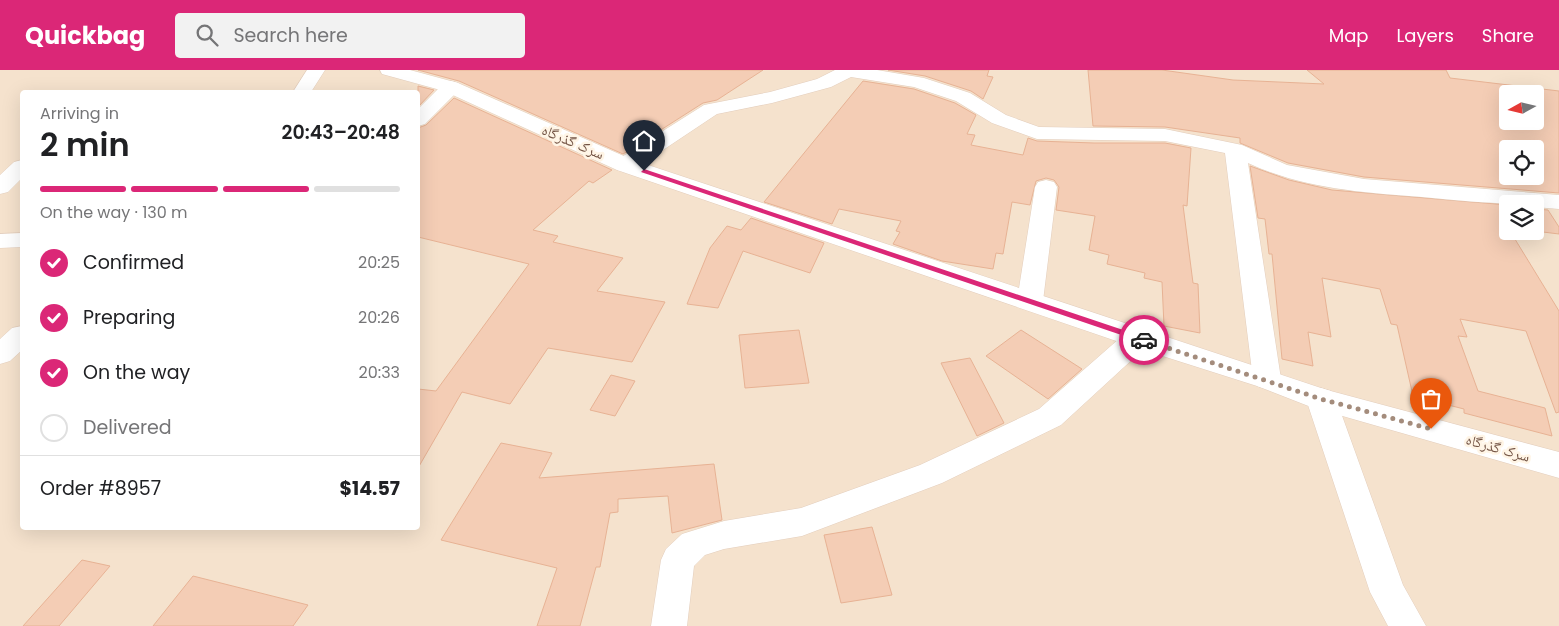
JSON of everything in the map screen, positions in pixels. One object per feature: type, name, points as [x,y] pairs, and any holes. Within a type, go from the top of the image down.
[{"type":"street","points":[[303,90],[316,70]]},
{"type":"street","name":"سرک گذرگاه","points":[[389,70],[451,87],[625,165],[1138,338],[1267,379],[1321,399],[1559,465]]},
{"type":"street","points":[[625,165],[690,120],[711,109],[772,97],[824,83],[848,71],[918,82],[963,98],[1000,119],[1037,133],[1165,135],[1235,149],[1281,170],[1364,186],[1559,202]]},
{"type":"street","points":[[420,118],[451,87]]},
{"type":"street","points":[[1235,149],[1267,379]]},
{"type":"street","points":[[0,187],[20,169]]},
{"type":"street","points":[[1030,301],[1046,187]]},
{"type":"street","points":[[0,241],[20,240]]},
{"type":"street","points":[[0,354],[20,337]]},
{"type":"street","points":[[669,626],[678,560],[694,544],[724,535],[802,522],[931,474],[1050,417],[1138,338]]},
{"type":"street","points":[[1321,399],[1388,592],[1408,626]]},
{"type":"shaded area","points":[[0,70],[1559,70],[1559,626],[0,626]]},
{"type":"building","points":[[418,70],[763,70],[717,100],[703,103],[623,154],[459,81]]},
{"type":"building","points":[[888,70],[989,70],[987,76],[993,77],[983,99],[971,91],[925,76]]},
{"type":"building","points":[[1088,70],[1162,70],[1233,80],[1324,84],[1307,70],[1446,70],[1450,78],[1509,85],[1499,85],[1499,130],[1544,130],[1544,89],[1559,91],[1559,193],[1364,177],[1288,163],[1240,143],[1240,138],[1165,127],[1093,126]]},
{"type":"building","points":[[863,81],[914,89],[955,103],[976,115],[967,134],[975,135],[971,145],[1023,155],[1028,138],[1037,141],[1165,143],[1191,148],[1187,206],[1183,205],[1193,283],[1198,284],[1200,333],[1164,326],[1162,282],[1144,278],[1145,273],[1107,264],[1109,255],[1089,250],[1095,216],[1056,210],[1059,187],[1054,180],[1046,178],[1036,181],[1030,205],[1012,202],[1003,254],[996,253],[993,269],[942,261],[893,244],[900,232],[896,231],[901,221],[839,209],[832,224],[764,202]]},
{"type":"building","points":[[418,86],[434,90],[420,105],[420,90],[418,90]]},
{"type":"building","points":[[454,98],[612,170],[593,183],[589,181],[533,230],[558,236],[553,242],[623,258],[597,291],[665,302],[632,362],[548,348],[510,404],[462,392],[420,465],[420,389],[436,391],[529,264],[420,237],[420,127],[426,125]]},
{"type":"building","points":[[1250,166],[1289,180],[1332,190],[1499,204],[1499,240],[1516,240],[1559,311],[1559,412],[1556,413],[1526,331],[1460,319],[1467,337],[1458,336],[1478,391],[1545,408],[1552,436],[1464,413],[1464,409],[1413,396],[1397,325],[1391,324],[1380,289],[1322,278],[1331,337],[1308,332],[1313,366],[1282,359],[1272,254],[1269,254],[1265,219],[1258,218]]},
{"type":"building","points":[[1544,210],[1548,210],[1559,227],[1559,234],[1544,232]]},
{"type":"building","points":[[751,218],[824,243],[810,273],[743,251],[718,308],[687,304],[710,248],[727,226],[741,230]]},
{"type":"building","points":[[799,330],[809,383],[745,388],[739,335]]},
{"type":"building","points":[[1021,330],[1082,369],[1048,399],[986,356]]},
{"type":"building","points":[[970,358],[1004,423],[977,436],[941,363]]},
{"type":"building","points":[[611,375],[635,381],[615,416],[590,410]]},
{"type":"building","points":[[501,443],[552,453],[539,478],[714,464],[722,520],[672,533],[668,496],[618,499],[618,512],[610,513],[600,567],[596,567],[580,626],[537,626],[557,568],[441,540]]},
{"type":"building","points":[[872,527],[892,595],[841,603],[824,535]]},
{"type":"building","points":[[82,560],[110,566],[59,626],[23,626]]},
{"type":"building","points":[[193,576],[308,605],[293,626],[153,626]]},
{"type":"way so far","points":[[1144,340],[1267,379],[1321,399],[1431,429]]},
{"type":"route","points":[[644,171],[1144,340]]}]
